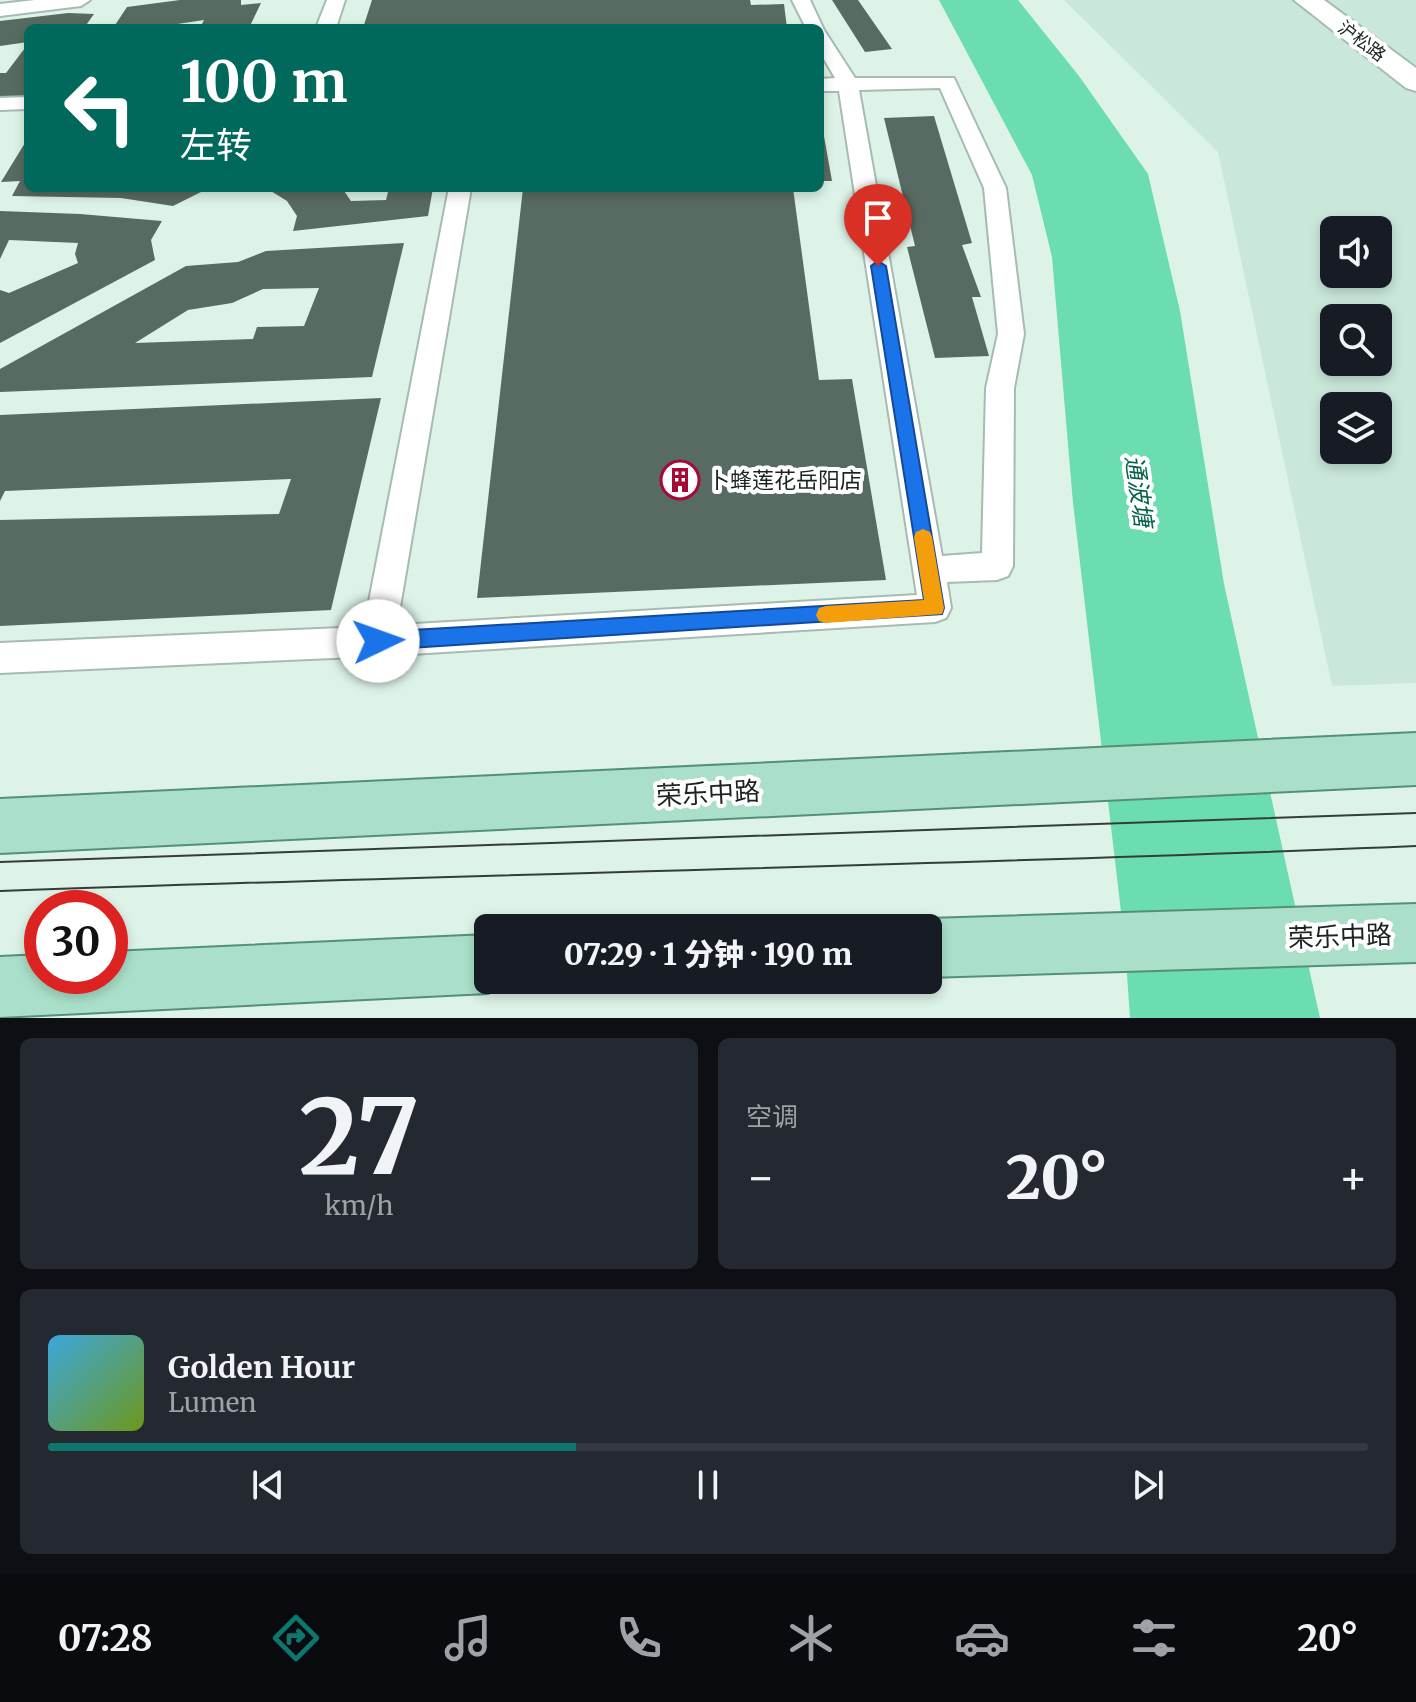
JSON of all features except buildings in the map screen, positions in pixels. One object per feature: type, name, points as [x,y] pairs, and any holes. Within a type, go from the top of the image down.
[{"type":"main road","name":"沪松路","points":[[1307,0],[1416,82]]},
{"type":"main road","name":"荣乐中路","points":[[0,826],[1416,759]]},
{"type":"main road","name":"荣乐中路","points":[[942,948],[1408,933]]},
{"type":"main road","points":[[0,987],[474,965]]},
{"type":"street","points":[[0,10],[81,0]]},
{"type":"street","points":[[327,24],[336,0]]},
{"type":"street","points":[[801,0],[814,24]]},
{"type":"street","points":[[0,658],[378,641],[935,608],[834,85],[824,49]]},
{"type":"street","points":[[834,85],[947,82],[995,188],[1011,334],[1000,388],[997,566],[928,570]]},
{"type":"street","points":[[0,104],[24,103]]},
{"type":"street","points":[[378,641],[459,192]]},
{"type":"shaded area","points":[[1064,0],[1416,0],[1416,683],[1332,686],[1218,152]]},
{"type":"water","name":"通波塘","points":[[939,0],[1018,0],[1079,76],[1148,174],[1180,311],[1224,584],[1320,1018],[1130,1018],[1125,946],[1073,503],[1052,257],[1032,175]]},
{"type":"tram line","points":[[0,862],[1416,813]]},
{"type":"tram line","points":[[0,891],[1416,846]]},
{"type":"slow traffic","points":[[826,615],[935,608],[923,537]]},
{"type":"place","name":"卜蜂莲花岳阳店","points":[[680,480]]},
{"type":"route","points":[[378,641],[935,608],[878,266]]}]
